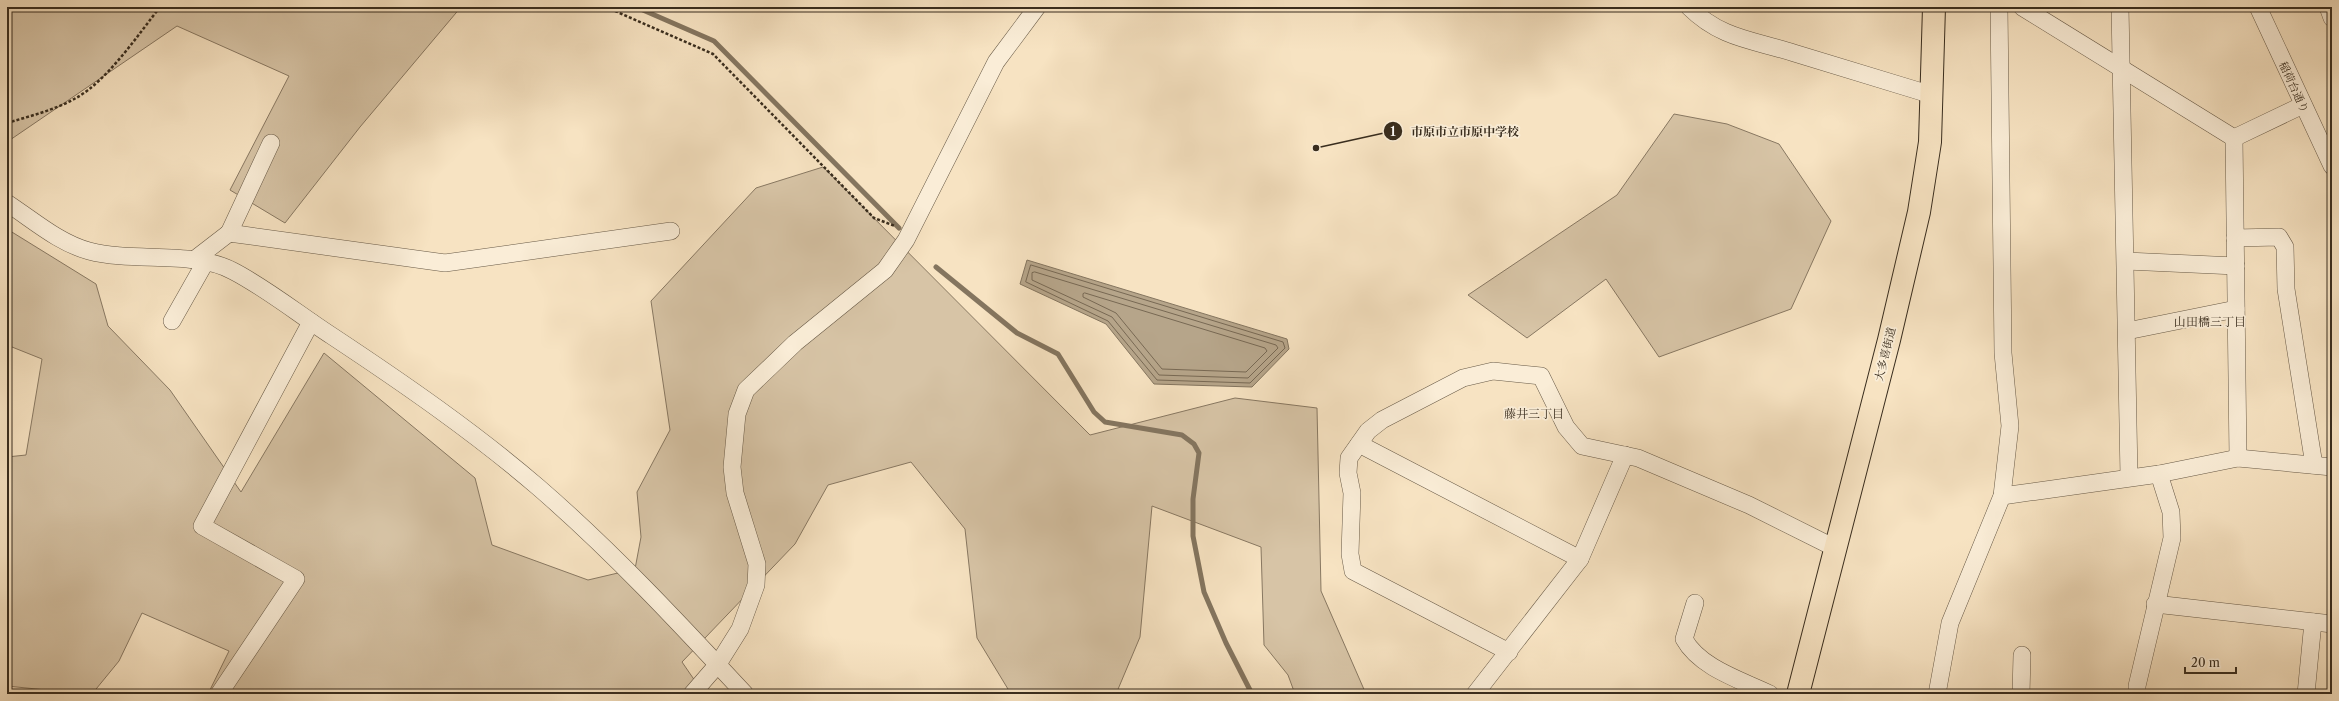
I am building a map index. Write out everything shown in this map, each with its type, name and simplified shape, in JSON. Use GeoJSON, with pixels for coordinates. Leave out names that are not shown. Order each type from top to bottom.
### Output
{"type":"FeatureCollection","features":[{"type":"Feature","properties":{"kind":"highway","name":"大多喜街道"},"geometry":{"type":"LineString","coordinates":[[1798,694],[1889,340],[1919,212],[1930,142],[1934,7]]}},
{"type":"Feature","properties":{"kind":"street"},"geometry":{"type":"LineString","coordinates":[[692,694],[718,664],[740,629],[756,585],[757,564],[735,493],[732,467],[737,414],[746,390],[795,343],[885,270],[910,232],[996,62],[1037,7]]}},
{"type":"Feature","properties":{"kind":"street"},"geometry":{"type":"LineString","coordinates":[[1689,7],[1698,16],[1722,32],[1743,40],[1784,49],[1932,94]]}},
{"type":"Feature","properties":{"kind":"street"},"geometry":{"type":"LineString","coordinates":[[1937,694],[1950,623],[2002,496],[2010,426],[2003,353],[1999,7]]}},
{"type":"Feature","properties":{"kind":"street"},"geometry":{"type":"LineString","coordinates":[[2022,7],[2234,138]]}},
{"type":"Feature","properties":{"kind":"street"},"geometry":{"type":"LineString","coordinates":[[2120,7],[2129,476]]}},
{"type":"Feature","properties":{"kind":"street","name":"稲荷台通り"},"geometry":{"type":"LineString","coordinates":[[2258,7],[2332,166]]}},
{"type":"Feature","properties":{"kind":"street"},"geometry":{"type":"LineString","coordinates":[[2328,7],[2332,18]]}},
{"type":"Feature","properties":{"kind":"street"},"geometry":{"type":"LineString","coordinates":[[2234,138],[2303,105]]}},
{"type":"Feature","properties":{"kind":"street"},"geometry":{"type":"LineString","coordinates":[[2234,138],[2238,458]]}},
{"type":"Feature","properties":{"kind":"street"},"geometry":{"type":"LineString","coordinates":[[172,321],[200,261],[229,233],[272,144]]}},
{"type":"Feature","properties":{"kind":"street"},"geometry":{"type":"LineString","coordinates":[[7,203],[67,243],[89,251],[119,256],[200,261],[232,270],[379,367],[450,419],[539,488],[673,616],[745,694]]}},
{"type":"Feature","properties":{"kind":"street"},"geometry":{"type":"LineString","coordinates":[[229,233],[445,263],[672,231]]}},
{"type":"Feature","properties":{"kind":"street"},"geometry":{"type":"LineString","coordinates":[[2236,238],[2279,237],[2283,240],[2285,247],[2286,289],[2314,465]]}},
{"type":"Feature","properties":{"kind":"street"},"geometry":{"type":"LineString","coordinates":[[2126,261],[2236,266]]}},
{"type":"Feature","properties":{"kind":"street"},"geometry":{"type":"LineString","coordinates":[[2127,331],[2236,309]]}},
{"type":"Feature","properties":{"kind":"street"},"geometry":{"type":"LineString","coordinates":[[218,694],[296,579],[202,526],[310,322]]}},
{"type":"Feature","properties":{"kind":"street"},"geometry":{"type":"LineString","coordinates":[[1509,652],[1353,571],[1350,554],[1352,493],[1348,473],[1349,458],[1368,431],[1382,420],[1463,378],[1493,371],[1541,376],[1566,427],[1582,446],[1638,458],[1749,505],[1835,548]]}},
{"type":"Feature","properties":{"kind":"street"},"geometry":{"type":"LineString","coordinates":[[1359,444],[1580,559]]}},
{"type":"Feature","properties":{"kind":"street"},"geometry":{"type":"LineString","coordinates":[[1475,694],[1580,559],[1625,455]]}},
{"type":"Feature","properties":{"kind":"street"},"geometry":{"type":"LineString","coordinates":[[2002,496],[2129,476],[2159,474],[2238,458],[2332,467]]}},
{"type":"Feature","properties":{"kind":"street"},"geometry":{"type":"LineString","coordinates":[[2137,694],[2137,686],[2155,604],[2172,538],[2171,512],[2159,474]]}},
{"type":"Feature","properties":{"kind":"street"},"geometry":{"type":"LineString","coordinates":[[1695,603],[1684,639],[1690,649],[1715,668],[1770,694]]}},
{"type":"Feature","properties":{"kind":"street"},"geometry":{"type":"LineString","coordinates":[[2155,604],[2332,624]]}},
{"type":"Feature","properties":{"kind":"street"},"geometry":{"type":"LineString","coordinates":[[2306,694],[2313,622]]}},
{"type":"Feature","properties":{"kind":"street"},"geometry":{"type":"LineString","coordinates":[[2021,694],[2022,655]]}},
{"type":"Feature","properties":{"kind":"path"},"geometry":{"type":"LineString","coordinates":[[7,123],[44,112],[77,98],[112,68],[160,7]]}},
{"type":"Feature","properties":{"kind":"path"},"geometry":{"type":"LineString","coordinates":[[606,7],[713,54],[874,218],[910,232]]}},
{"type":"Feature","properties":{"kind":"shaded area"},"geometry":{"type":"Polygon","coordinates":[[[7,7],[461,7],[360,127],[285,223],[230,190],[289,76],[177,26],[7,142],[7,7]]]}},
{"type":"Feature","properties":{"kind":"shaded area"},"geometry":{"type":"Polygon","coordinates":[[[1674,114],[1727,124],[1779,144],[1831,221],[1791,309],[1659,357],[1606,279],[1527,338],[1468,295],[1617,195],[1674,114]]]}},
{"type":"Feature","properties":{"kind":"shaded area"},"geometry":{"type":"Polygon","coordinates":[[[823,167],[1090,435],[1235,398],[1317,408],[1321,591],[1366,694],[1295,694],[1288,675],[1264,645],[1261,547],[1152,506],[1140,637],[1116,694],[1011,694],[977,638],[965,529],[911,462],[828,485],[795,544],[682,662],[704,694],[208,694],[229,651],[142,613],[119,661],[92,694],[55,694],[56,691],[7,686],[7,457],[26,455],[42,359],[7,345],[7,229],[96,284],[108,326],[170,390],[241,492],[324,353],[475,478],[492,545],[588,580],[635,569],[641,537],[637,492],[670,430],[651,301],[756,188],[823,167]]]}},
{"type":"Feature","properties":{"kind":"water"},"geometry":{"type":"Polygon","coordinates":[[[1027,260],[1287,339],[1289,349],[1252,387],[1154,384],[1106,324],[1020,284],[1027,260]]]}},
{"type":"Feature","properties":{"kind":"waterway"},"geometry":{"type":"LineString","coordinates":[[636,7],[714,41],[899,228]]}},
{"type":"Feature","properties":{"kind":"waterway"},"geometry":{"type":"LineString","coordinates":[[936,267],[1017,333],[1058,354],[1094,412],[1105,422],[1182,435],[1194,444],[1199,453],[1193,499],[1193,536],[1204,592],[1226,643],[1252,694]]}},
{"type":"Feature","properties":{"kind":"place","name":"市原市立市原中学校"},"geometry":{"type":"Point","coordinates":[1316,148]}},
{"type":"Feature","properties":{"kind":"district","name":"山田橋三丁目"},"geometry":{"type":"Point","coordinates":[2210,321]}},
{"type":"Feature","properties":{"kind":"district","name":"藤井三丁目"},"geometry":{"type":"Point","coordinates":[1534,413]}}]}
